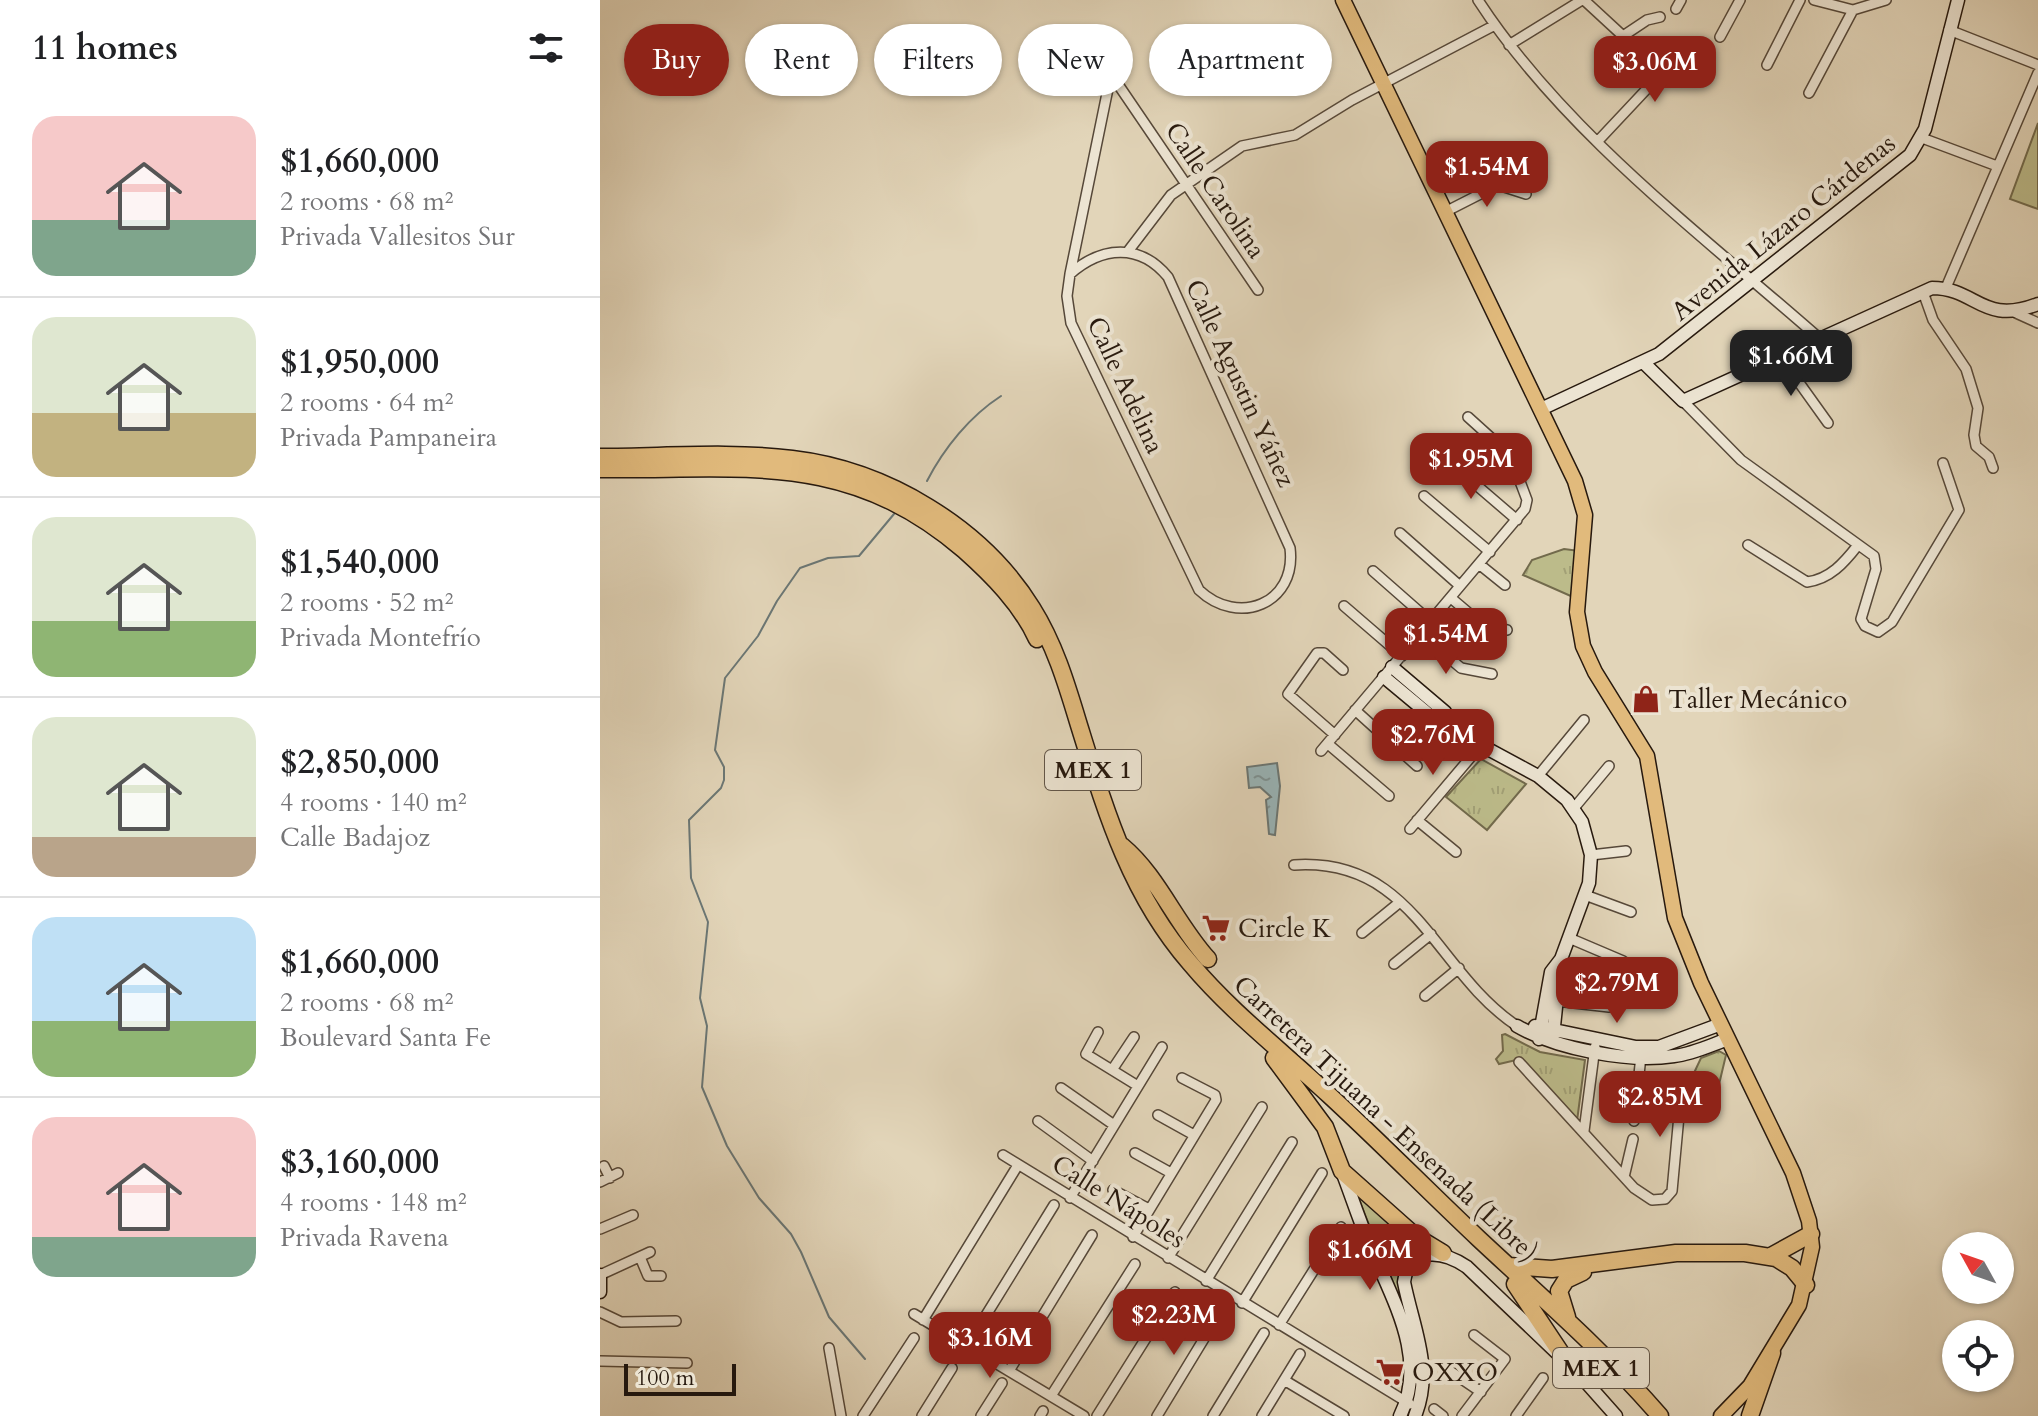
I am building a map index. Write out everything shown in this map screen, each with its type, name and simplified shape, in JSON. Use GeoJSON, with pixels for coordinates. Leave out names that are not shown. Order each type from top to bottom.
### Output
{"type":"FeatureCollection","features":[{"type":"Feature","properties":{"kind":"highway","name":"Carretera Tijuana - Ensenada (Libre)"},"geometry":{"type":"LineString","coordinates":[[600,457],[744,456],[805,461],[884,484],[948,521],[1006,573],[1043,627],[1064,675],[1116,841],[1158,923],[1199,974],[1509,1266],[1660,1416]]}},
{"type":"Feature","properties":{"kind":"highway","name":"Carretera Tijuana - Ensenada (Libre)"},"geometry":{"type":"LineString","coordinates":[[600,469],[780,469],[822,475],[858,486],[917,514],[978,563],[1014,602],[1037,640],[1050,669],[1111,853],[1138,909],[1187,975],[1515,1284],[1648,1416]]}},
{"type":"Feature","properties":{"kind":"highway"},"geometry":{"type":"LineString","coordinates":[[1116,841],[1137,860],[1184,931],[1208,959]]}},
{"type":"Feature","properties":{"kind":"highway"},"geometry":{"type":"LineString","coordinates":[[1274,1058],[1325,1127],[1342,1171],[1415,1236],[1443,1253]]}},
{"type":"Feature","properties":{"kind":"highway"},"geometry":{"type":"LineString","coordinates":[[1771,1256],[1811,1234]]}},
{"type":"Feature","properties":{"kind":"highway"},"geometry":{"type":"LineString","coordinates":[[1509,1266],[1552,1269],[1599,1266],[1676,1253],[1771,1256],[1792,1268],[1806,1285]]}},
{"type":"Feature","properties":{"kind":"highway"},"geometry":{"type":"LineString","coordinates":[[1572,1327],[1560,1304],[1559,1291],[1572,1275],[1599,1266]]}},
{"type":"Feature","properties":{"kind":"highway"},"geometry":{"type":"LineString","coordinates":[[1515,1284],[1567,1362]]}},
{"type":"Feature","properties":{"kind":"highway"},"geometry":{"type":"LineString","coordinates":[[1750,1416],[1772,1353]]}},
{"type":"Feature","properties":{"kind":"main road"},"geometry":{"type":"LineString","coordinates":[[1343,0],[1575,481],[1585,515],[1577,612],[1583,646],[1595,672],[1647,756],[1656,792],[1675,918],[1721,1024],[1793,1173],[1811,1234],[1806,1285],[1794,1316],[1743,1395],[1721,1416]]}},
{"type":"Feature","properties":{"kind":"street"},"geometry":{"type":"LineString","coordinates":[[1478,0],[1545,90],[1597,142],[1819,338]]}},
{"type":"Feature","properties":{"kind":"street"},"geometry":{"type":"LineString","coordinates":[[1509,45],[1583,0],[1623,36],[1647,20],[1660,17]]}},
{"type":"Feature","properties":{"kind":"street"},"geometry":{"type":"LineString","coordinates":[[1720,37],[1740,0]]}},
{"type":"Feature","properties":{"kind":"street"},"geometry":{"type":"LineString","coordinates":[[1767,65],[1800,0]]}},
{"type":"Feature","properties":{"kind":"street"},"geometry":{"type":"LineString","coordinates":[[1814,0],[1853,10],[1886,0]]}},
{"type":"Feature","properties":{"kind":"street","name":"Avenida Lázaro Cárdenas"},"geometry":{"type":"LineString","coordinates":[[1541,409],[1644,363],[1910,155],[1922,138],[1958,0]]}},
{"type":"Feature","properties":{"kind":"street"},"geometry":{"type":"LineString","coordinates":[[1809,93],[1853,10]]}},
{"type":"Feature","properties":{"kind":"street"},"geometry":{"type":"LineString","coordinates":[[1070,274],[1093,259],[1129,250],[1171,195],[1242,146],[1295,135],[1383,83],[1495,25]]}},
{"type":"Feature","properties":{"kind":"street"},"geometry":{"type":"LineString","coordinates":[[1949,30],[2038,65]]}},
{"type":"Feature","properties":{"kind":"street"},"geometry":{"type":"LineString","coordinates":[[1597,142],[1689,44]]}},
{"type":"Feature","properties":{"kind":"street"},"geometry":{"type":"LineString","coordinates":[[1945,290],[2038,73]]}},
{"type":"Feature","properties":{"kind":"street","name":"Calle Adelina"},"geometry":{"type":"LineString","coordinates":[[1106,96],[1070,274],[1067,296],[1071,323],[1193,581],[1208,599],[1220,606],[1244,610],[1260,605]]}},
{"type":"Feature","properties":{"kind":"street","name":"Calle Carolina"},"geometry":{"type":"LineString","coordinates":[[1126,96],[1258,290]]}},
{"type":"Feature","properties":{"kind":"street"},"geometry":{"type":"LineString","coordinates":[[1922,138],[1997,166]]}},
{"type":"Feature","properties":{"kind":"street"},"geometry":{"type":"LineString","coordinates":[[1445,212],[1498,185],[1526,194]]}},
{"type":"Feature","properties":{"kind":"street","name":"Calle Agustin Yáñez"},"geometry":{"type":"LineString","coordinates":[[1129,250],[1152,261],[1168,277],[1283,528],[1290,548],[1290,571],[1274,596],[1260,605]]}},
{"type":"Feature","properties":{"kind":"street"},"geometry":{"type":"LineString","coordinates":[[1683,401],[1923,292],[1945,290],[1993,311],[2016,313],[2038,323]]}},
{"type":"Feature","properties":{"kind":"street"},"geometry":{"type":"LineString","coordinates":[[1923,292],[1933,320],[1966,369],[1978,408],[1974,435],[1976,446],[1989,457],[1993,468]]}},
{"type":"Feature","properties":{"kind":"street"},"geometry":{"type":"LineString","coordinates":[[2016,313],[2038,304]]}},
{"type":"Feature","properties":{"kind":"street"},"geometry":{"type":"LineString","coordinates":[[1780,356],[1828,423]]}},
{"type":"Feature","properties":{"kind":"street"},"geometry":{"type":"LineString","coordinates":[[1644,363],[1741,460],[1877,562],[1861,619],[1868,628],[1882,631],[1892,622],[1959,510],[1943,463]]}},
{"type":"Feature","properties":{"kind":"street"},"geometry":{"type":"LineString","coordinates":[[1389,796],[1324,748],[1517,520],[1527,500],[1510,455],[1468,417]]}},
{"type":"Feature","properties":{"kind":"street"},"geometry":{"type":"LineString","coordinates":[[1446,459],[1517,520]]}},
{"type":"Feature","properties":{"kind":"street"},"geometry":{"type":"LineString","coordinates":[[1424,496],[1490,552]]}},
{"type":"Feature","properties":{"kind":"street"},"geometry":{"type":"LineString","coordinates":[[1400,533],[1460,586]]}},
{"type":"Feature","properties":{"kind":"street"},"geometry":{"type":"LineString","coordinates":[[1748,545],[1807,582],[1825,577],[1838,568],[1858,545]]}},
{"type":"Feature","properties":{"kind":"street"},"geometry":{"type":"LineString","coordinates":[[1479,564],[1505,585]]}},
{"type":"Feature","properties":{"kind":"street"},"geometry":{"type":"LineString","coordinates":[[1373,571],[1431,622]]}},
{"type":"Feature","properties":{"kind":"street"},"geometry":{"type":"LineString","coordinates":[[1451,598],[1484,626],[1507,630]]}},
{"type":"Feature","properties":{"kind":"street"},"geometry":{"type":"LineString","coordinates":[[1344,606],[1402,656]]}},
{"type":"Feature","properties":{"kind":"street"},"geometry":{"type":"LineString","coordinates":[[1421,634],[1461,668],[1492,674]]}},
{"type":"Feature","properties":{"kind":"street"},"geometry":{"type":"LineString","coordinates":[[1335,735],[1288,694],[1317,653],[1324,653],[1343,670]]}},
{"type":"Feature","properties":{"kind":"street"},"geometry":{"type":"LineString","coordinates":[[1388,672],[1445,712],[1453,727],[1538,776],[1574,808],[1591,855],[1585,895],[1561,959],[1556,1001],[1546,1035]]}},
{"type":"Feature","properties":{"kind":"street"},"geometry":{"type":"LineString","coordinates":[[1355,710],[1417,766]]}},
{"type":"Feature","properties":{"kind":"street"},"geometry":{"type":"LineString","coordinates":[[1538,776],[1584,720]]}},
{"type":"Feature","properties":{"kind":"street"},"geometry":{"type":"LineString","coordinates":[[1410,829],[1481,745]]}},
{"type":"Feature","properties":{"kind":"street"},"geometry":{"type":"LineString","coordinates":[[1574,808],[1609,766]]}},
{"type":"Feature","properties":{"kind":"street"},"geometry":{"type":"LineString","coordinates":[[1417,820],[1456,852]]}},
{"type":"Feature","properties":{"kind":"street"},"geometry":{"type":"LineString","coordinates":[[1591,855],[1626,851]]}},
{"type":"Feature","properties":{"kind":"street"},"geometry":{"type":"LineString","coordinates":[[1294,865],[1326,864],[1351,870],[1400,902],[1501,1015],[1517,1026],[1641,1056],[1728,1039]]}},
{"type":"Feature","properties":{"kind":"street"},"geometry":{"type":"LineString","coordinates":[[1585,895],[1631,912]]}},
{"type":"Feature","properties":{"kind":"street"},"geometry":{"type":"LineString","coordinates":[[1362,933],[1400,902]]}},
{"type":"Feature","properties":{"kind":"street"},"geometry":{"type":"LineString","coordinates":[[1394,964],[1431,934]]}},
{"type":"Feature","properties":{"kind":"street"},"geometry":{"type":"LineString","coordinates":[[1569,938],[1623,961]]}},
{"type":"Feature","properties":{"kind":"street"},"geometry":{"type":"LineString","coordinates":[[1546,1035],[1551,972],[1561,959]]}},
{"type":"Feature","properties":{"kind":"street"},"geometry":{"type":"LineString","coordinates":[[1425,996],[1459,968]]}},
{"type":"Feature","properties":{"kind":"street"},"geometry":{"type":"LineString","coordinates":[[1556,1001],[1609,1007]]}},
{"type":"Feature","properties":{"kind":"street"},"geometry":{"type":"LineString","coordinates":[[1595,1046],[1661,1052],[1721,1024]]}},
{"type":"Feature","properties":{"kind":"street"},"geometry":{"type":"LineString","coordinates":[[1098,1032],[1085,1053],[1138,1086]]}},
{"type":"Feature","properties":{"kind":"street"},"geometry":{"type":"LineString","coordinates":[[1112,1070],[1134,1037]]}},
{"type":"Feature","properties":{"kind":"street"},"geometry":{"type":"LineString","coordinates":[[1584,1131],[1595,1046]]}},
{"type":"Feature","properties":{"kind":"street"},"geometry":{"type":"LineString","coordinates":[[1070,1198],[1162,1047]]}},
{"type":"Feature","properties":{"kind":"street"},"geometry":{"type":"LineString","coordinates":[[1634,1121],[1641,1056]]}},
{"type":"Feature","properties":{"kind":"street"},"geometry":{"type":"LineString","coordinates":[[1519,1062],[1644,1198],[1652,1200],[1665,1199],[1672,1191],[1681,1094]]}},
{"type":"Feature","properties":{"kind":"street"},"geometry":{"type":"LineString","coordinates":[[1133,1237],[1216,1097],[1182,1078]]}},
{"type":"Feature","properties":{"kind":"street"},"geometry":{"type":"LineString","coordinates":[[1061,1088],[1114,1125]]}},
{"type":"Feature","properties":{"kind":"street"},"geometry":{"type":"LineString","coordinates":[[1168,1258],[1262,1107]]}},
{"type":"Feature","properties":{"kind":"street"},"geometry":{"type":"LineString","coordinates":[[1158,1115],[1194,1135]]}},
{"type":"Feature","properties":{"kind":"street"},"geometry":{"type":"LineString","coordinates":[[1038,1121],[1093,1161]]}},
{"type":"Feature","properties":{"kind":"street"},"geometry":{"type":"LineString","coordinates":[[1624,1177],[1633,1139]]}},
{"type":"Feature","properties":{"kind":"street"},"geometry":{"type":"LineString","coordinates":[[1206,1281],[1292,1142]]}},
{"type":"Feature","properties":{"kind":"street"},"geometry":{"type":"LineString","coordinates":[[1135,1153],[1171,1173]]}},
{"type":"Feature","properties":{"kind":"street","name":"Calle Nápoles"},"geometry":{"type":"LineString","coordinates":[[1003,1155],[1413,1409]]}},
{"type":"Feature","properties":{"kind":"street"},"geometry":{"type":"LineString","coordinates":[[1018,1165],[918,1317],[1084,1416]]}},
{"type":"Feature","properties":{"kind":"street"},"geometry":{"type":"LineString","coordinates":[[604,1166],[609,1178]]}},
{"type":"Feature","properties":{"kind":"street"},"geometry":{"type":"LineString","coordinates":[[1342,1171],[1410,1326]]}},
{"type":"Feature","properties":{"kind":"street"},"geometry":{"type":"LineString","coordinates":[[1242,1303],[1322,1173]]}},
{"type":"Feature","properties":{"kind":"street"},"geometry":{"type":"LineString","coordinates":[[1113,1190],[1149,1209]]}},
{"type":"Feature","properties":{"kind":"street"},"geometry":{"type":"LineString","coordinates":[[967,1346],[1054,1205]]}},
{"type":"Feature","properties":{"kind":"street"},"geometry":{"type":"LineString","coordinates":[[600,1229],[633,1215]]}},
{"type":"Feature","properties":{"kind":"street"},"geometry":{"type":"LineString","coordinates":[[1279,1325],[1341,1227]]}},
{"type":"Feature","properties":{"kind":"street"},"geometry":{"type":"LineString","coordinates":[[1009,1371],[1092,1235]]}},
{"type":"Feature","properties":{"kind":"street"},"geometry":{"type":"LineString","coordinates":[[600,1292],[603,1285],[600,1275],[650,1252]]}},
{"type":"Feature","properties":{"kind":"street"},"geometry":{"type":"LineString","coordinates":[[1400,1416],[1413,1409],[1410,1326],[1404,1282],[1406,1270],[1422,1256],[1443,1253],[1467,1267],[1567,1362],[1616,1416]]}},
{"type":"Feature","properties":{"kind":"street"},"geometry":{"type":"LineString","coordinates":[[640,1257],[648,1276],[661,1276]]}},
{"type":"Feature","properties":{"kind":"street"},"geometry":{"type":"LineString","coordinates":[[1051,1396],[1135,1264]]}},
{"type":"Feature","properties":{"kind":"street"},"geometry":{"type":"LineString","coordinates":[[1097,1416],[1175,1292]]}},
{"type":"Feature","properties":{"kind":"street"},"geometry":{"type":"LineString","coordinates":[[600,1312],[615,1321],[676,1321]]}},
{"type":"Feature","properties":{"kind":"street"},"geometry":{"type":"LineString","coordinates":[[1157,1416],[1219,1314]]}},
{"type":"Feature","properties":{"kind":"street"},"geometry":{"type":"LineString","coordinates":[[1213,1416],[1264,1333]]}},
{"type":"Feature","properties":{"kind":"street"},"geometry":{"type":"LineString","coordinates":[[1462,1416],[1505,1359],[1474,1335]]}},
{"type":"Feature","properties":{"kind":"street"},"geometry":{"type":"LineString","coordinates":[[863,1416],[914,1338]]}},
{"type":"Feature","properties":{"kind":"street"},"geometry":{"type":"LineString","coordinates":[[829,1348],[841,1416]]}},
{"type":"Feature","properties":{"kind":"street"},"geometry":{"type":"LineString","coordinates":[[1262,1416],[1300,1354]]}},
{"type":"Feature","properties":{"kind":"street"},"geometry":{"type":"LineString","coordinates":[[600,1361],[687,1363]]}},
{"type":"Feature","properties":{"kind":"street"},"geometry":{"type":"LineString","coordinates":[[922,1416],[952,1368]]}},
{"type":"Feature","properties":{"kind":"street"},"geometry":{"type":"LineString","coordinates":[[1447,1369],[1481,1392]]}},
{"type":"Feature","properties":{"kind":"street"},"geometry":{"type":"LineString","coordinates":[[1516,1416],[1543,1378]]}},
{"type":"Feature","properties":{"kind":"street"},"geometry":{"type":"LineString","coordinates":[[1284,1380],[1344,1416]]}},
{"type":"Feature","properties":{"kind":"street"},"geometry":{"type":"LineString","coordinates":[[981,1416],[1002,1383]]}},
{"type":"Feature","properties":{"kind":"green space"},"geometry":{"type":"Polygon","coordinates":[[[2038,123],[2038,209],[2010,199],[2038,123]]]}},
{"type":"Feature","properties":{"kind":"green space"},"geometry":{"type":"Polygon","coordinates":[[[1564,549],[1580,551],[1573,597],[1523,575],[1532,560],[1564,549]]]}},
{"type":"Feature","properties":{"kind":"green space"},"geometry":{"type":"Polygon","coordinates":[[[1481,759],[1526,784],[1487,830],[1446,797],[1481,759]]]}},
{"type":"Feature","properties":{"kind":"green space"},"geometry":{"type":"Polygon","coordinates":[[[1502,1035],[1540,1052],[1585,1060],[1577,1121],[1516,1060],[1499,1064],[1496,1059],[1503,1051],[1502,1035]]]}},
{"type":"Feature","properties":{"kind":"green space"},"geometry":{"type":"Polygon","coordinates":[[[1719,1051],[1726,1055],[1716,1097],[1693,1075],[1701,1058],[1719,1051]]]}},
{"type":"Feature","properties":{"kind":"green space"},"geometry":{"type":"Polygon","coordinates":[[[1357,1194],[1423,1246],[1413,1250],[1399,1270],[1405,1317],[1357,1194]]]}},
{"type":"Feature","properties":{"kind":"water"},"geometry":{"type":"Polygon","coordinates":[[[1277,763],[1280,786],[1275,835],[1269,834],[1266,800],[1271,797],[1260,787],[1249,788],[1247,767],[1277,763]]]}},
{"type":"Feature","properties":{"kind":"waterway"},"geometry":{"type":"LineString","coordinates":[[927,481],[959,434],[1001,396]]}},
{"type":"Feature","properties":{"kind":"waterway"},"geometry":{"type":"LineString","coordinates":[[865,1359],[829,1317],[801,1252],[791,1234],[759,1198],[727,1146],[702,1087],[707,1026],[700,998],[708,922],[691,878],[689,820],[721,788],[724,780],[724,767],[715,750],[725,678],[758,636],[800,568],[828,558],[859,556],[894,514]]}},
{"type":"Feature","properties":{"kind":"place","name":"Taller Mecánico"},"geometry":{"type":"Point","coordinates":[1646,699]}},
{"type":"Feature","properties":{"kind":"place","name":"Circle K"},"geometry":{"type":"Point","coordinates":[1216,928]}},
{"type":"Feature","properties":{"kind":"place","name":"OXXO"},"geometry":{"type":"Point","coordinates":[1390,1372]}}]}
